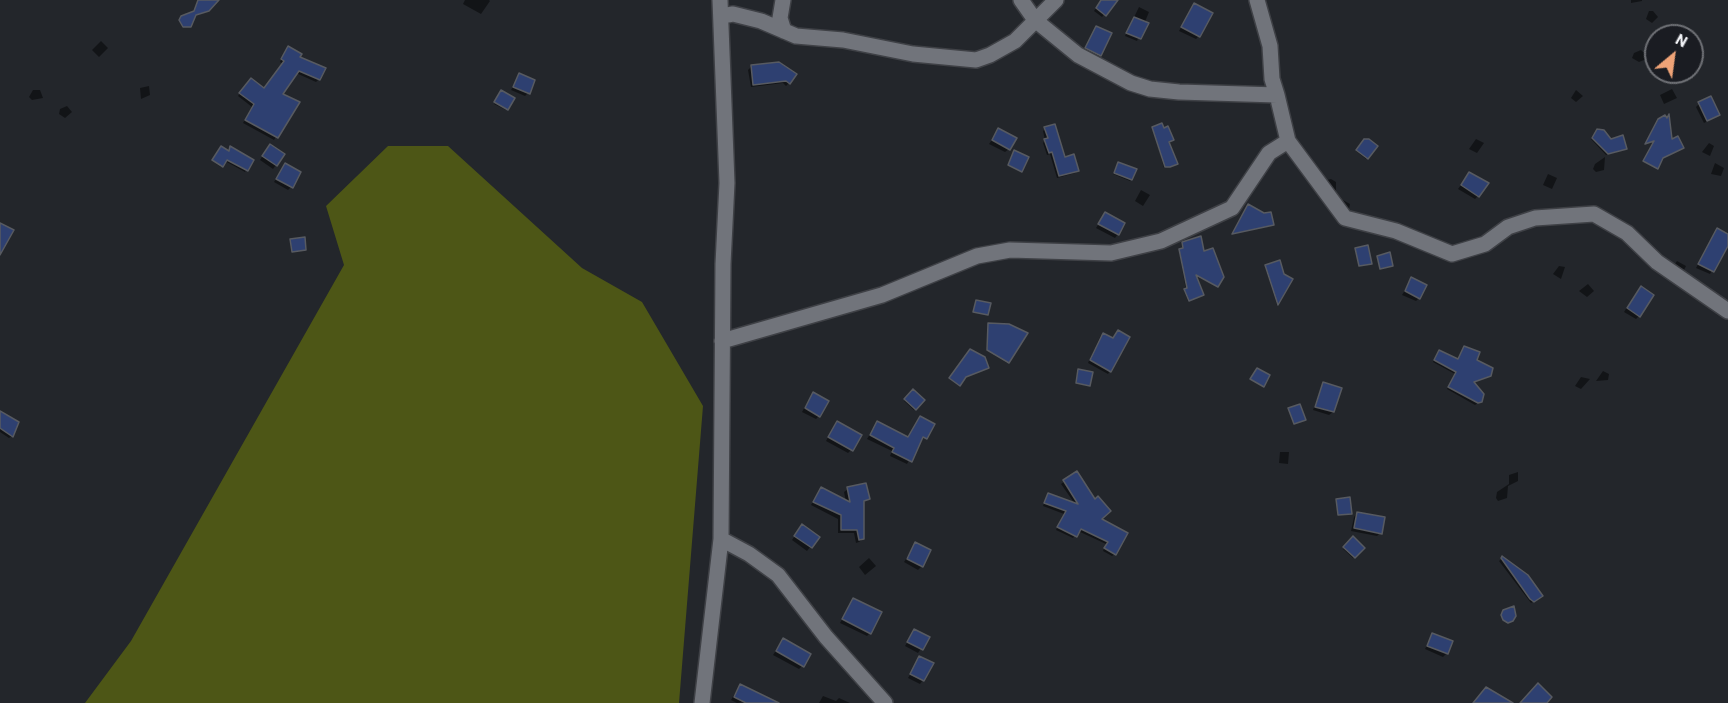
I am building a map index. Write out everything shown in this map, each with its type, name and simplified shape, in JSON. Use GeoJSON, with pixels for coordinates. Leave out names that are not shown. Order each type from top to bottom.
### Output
{"type":"FeatureCollection","features":[{"type":"Feature","properties":{"kind":"street"},"geometry":{"type":"LineString","coordinates":[[702,703],[721,539],[722,341],[727,183],[720,0]]}},
{"type":"Feature","properties":{"kind":"street"},"geometry":{"type":"LineString","coordinates":[[783,0],[780,18],[784,31]]}},
{"type":"Feature","properties":{"kind":"street"},"geometry":{"type":"LineString","coordinates":[[1021,0],[1035,20],[1089,62],[1115,76],[1150,89],[1277,95]]}},
{"type":"Feature","properties":{"kind":"street"},"geometry":{"type":"LineString","coordinates":[[722,16],[733,14],[761,21],[796,36],[843,40],[913,54],[976,60],[1004,48],[1056,0]]}},
{"type":"Feature","properties":{"kind":"street"},"geometry":{"type":"LineString","coordinates":[[1257,0],[1270,46],[1272,79],[1288,141],[1345,218],[1396,231],[1452,254],[1485,244],[1508,227],[1535,218],[1594,214],[1627,233],[1657,262],[1728,311]]}},
{"type":"Feature","properties":{"kind":"street"},"geometry":{"type":"LineString","coordinates":[[722,341],[882,295],[977,256],[1010,250],[1111,253],[1161,241],[1232,208],[1269,153],[1288,141]]}},
{"type":"Feature","properties":{"kind":"street"},"geometry":{"type":"LineString","coordinates":[[721,539],[749,554],[778,575],[826,638],[885,703]]}},
{"type":"Feature","properties":{"kind":"green space"},"geometry":{"type":"Polygon","coordinates":[[[388,146],[448,146],[582,268],[642,302],[703,406],[679,703],[85,703],[131,641],[344,265],[326,206],[388,146]]]}},
{"type":"Feature","properties":{"kind":"building"},"geometry":{"type":"Polygon","coordinates":[[[198,0],[219,0],[209,11],[196,15],[191,27],[183,27],[179,20],[181,16],[194,11],[198,0]]]}},
{"type":"Feature","properties":{"kind":"building"},"geometry":{"type":"Polygon","coordinates":[[[1101,0],[1118,0],[1106,16],[1096,8],[1101,0]]]}},
{"type":"Feature","properties":{"kind":"building"},"geometry":{"type":"Polygon","coordinates":[[[1194,3],[1213,13],[1200,37],[1181,27],[1194,3]]]}},
{"type":"Feature","properties":{"kind":"building"},"geometry":{"type":"Polygon","coordinates":[[[1134,17],[1149,23],[1141,39],[1126,33],[1134,17]]]}},
{"type":"Feature","properties":{"kind":"building"},"geometry":{"type":"Polygon","coordinates":[[[1096,26],[1112,33],[1101,56],[1085,48],[1096,26]]]}},
{"type":"Feature","properties":{"kind":"building"},"geometry":{"type":"Polygon","coordinates":[[[288,46],[302,54],[300,57],[326,68],[320,80],[299,71],[283,94],[300,102],[278,138],[245,120],[254,104],[239,93],[251,78],[264,88],[284,61],[281,59],[288,46]]]}},
{"type":"Feature","properties":{"kind":"building"},"geometry":{"type":"Polygon","coordinates":[[[779,62],[797,74],[790,84],[786,81],[753,85],[751,65],[779,62]]]}},
{"type":"Feature","properties":{"kind":"building"},"geometry":{"type":"Polygon","coordinates":[[[519,73],[535,80],[530,94],[513,87],[519,73]]]}},
{"type":"Feature","properties":{"kind":"building"},"geometry":{"type":"Polygon","coordinates":[[[501,90],[515,98],[508,110],[494,102],[501,90]]]}},
{"type":"Feature","properties":{"kind":"building"},"geometry":{"type":"Polygon","coordinates":[[[1711,96],[1720,115],[1707,121],[1698,102],[1711,96]]]}},
{"type":"Feature","properties":{"kind":"building"},"geometry":{"type":"Polygon","coordinates":[[[1669,114],[1672,139],[1678,136],[1684,148],[1663,158],[1658,169],[1643,161],[1654,141],[1645,144],[1658,119],[1665,115],[1667,118],[1669,114]]]}},
{"type":"Feature","properties":{"kind":"building"},"geometry":{"type":"Polygon","coordinates":[[[1162,123],[1164,128],[1168,126],[1174,140],[1169,142],[1178,164],[1170,167],[1165,167],[1152,127],[1162,123]]]}},
{"type":"Feature","properties":{"kind":"building"},"geometry":{"type":"Polygon","coordinates":[[[1055,124],[1065,157],[1074,154],[1079,171],[1059,176],[1052,152],[1049,153],[1044,139],[1048,138],[1044,127],[1055,124]]]}},
{"type":"Feature","properties":{"kind":"building"},"geometry":{"type":"Polygon","coordinates":[[[998,128],[1017,138],[1010,150],[992,140],[998,128]]]}},
{"type":"Feature","properties":{"kind":"building"},"geometry":{"type":"Polygon","coordinates":[[[1597,129],[1604,130],[1611,139],[1623,135],[1627,149],[1608,154],[1592,138],[1597,129]]]}},
{"type":"Feature","properties":{"kind":"building"},"geometry":{"type":"Polygon","coordinates":[[[1364,139],[1369,139],[1378,146],[1368,159],[1356,150],[1364,139]]]}},
{"type":"Feature","properties":{"kind":"building"},"geometry":{"type":"Polygon","coordinates":[[[270,144],[285,154],[277,166],[262,156],[270,144]]]}},
{"type":"Feature","properties":{"kind":"building"},"geometry":{"type":"Polygon","coordinates":[[[221,146],[229,151],[230,146],[254,160],[248,171],[227,160],[223,167],[212,160],[221,146]]]}},
{"type":"Feature","properties":{"kind":"building"},"geometry":{"type":"Polygon","coordinates":[[[1014,150],[1029,157],[1022,172],[1008,165],[1014,150]]]}},
{"type":"Feature","properties":{"kind":"building"},"geometry":{"type":"Polygon","coordinates":[[[1118,162],[1137,169],[1132,180],[1114,173],[1118,162]]]}},
{"type":"Feature","properties":{"kind":"building"},"geometry":{"type":"Polygon","coordinates":[[[285,163],[301,172],[293,188],[276,179],[285,163]]]}},
{"type":"Feature","properties":{"kind":"building"},"geometry":{"type":"Polygon","coordinates":[[[1469,172],[1489,183],[1479,197],[1461,185],[1469,172]]]}},
{"type":"Feature","properties":{"kind":"building"},"geometry":{"type":"Polygon","coordinates":[[[1248,204],[1264,213],[1271,212],[1274,225],[1232,234],[1248,204]]]}},
{"type":"Feature","properties":{"kind":"building"},"geometry":{"type":"Polygon","coordinates":[[[1105,212],[1125,223],[1119,235],[1098,224],[1105,212]]]}},
{"type":"Feature","properties":{"kind":"building"},"geometry":{"type":"Polygon","coordinates":[[[0,223],[14,230],[0,255],[0,223]]]}},
{"type":"Feature","properties":{"kind":"building"},"geometry":{"type":"Polygon","coordinates":[[[1717,228],[1728,234],[1728,246],[1714,272],[1698,264],[1717,228]]]}},
{"type":"Feature","properties":{"kind":"building"},"geometry":{"type":"Polygon","coordinates":[[[1201,236],[1204,251],[1213,248],[1224,277],[1218,287],[1196,275],[1204,295],[1189,301],[1184,289],[1187,288],[1179,249],[1183,248],[1182,242],[1201,236]]]}},
{"type":"Feature","properties":{"kind":"building"},"geometry":{"type":"Polygon","coordinates":[[[305,237],[306,250],[292,252],[290,239],[305,237]]]}},
{"type":"Feature","properties":{"kind":"building"},"geometry":{"type":"Polygon","coordinates":[[[1368,245],[1372,264],[1359,266],[1355,248],[1368,245]]]}},
{"type":"Feature","properties":{"kind":"building"},"geometry":{"type":"Polygon","coordinates":[[[1390,252],[1393,266],[1380,269],[1377,256],[1390,252]]]}},
{"type":"Feature","properties":{"kind":"building"},"geometry":{"type":"Polygon","coordinates":[[[1280,260],[1284,274],[1293,279],[1278,305],[1265,265],[1280,260]]]}},
{"type":"Feature","properties":{"kind":"building"},"geometry":{"type":"Polygon","coordinates":[[[1411,277],[1427,285],[1420,299],[1405,291],[1411,277]]]}},
{"type":"Feature","properties":{"kind":"building"},"geometry":{"type":"Polygon","coordinates":[[[1641,286],[1654,295],[1640,317],[1627,308],[1641,286]]]}},
{"type":"Feature","properties":{"kind":"building"},"geometry":{"type":"Polygon","coordinates":[[[976,300],[991,303],[988,315],[973,312],[976,300]]]}},
{"type":"Feature","properties":{"kind":"building"},"geometry":{"type":"Polygon","coordinates":[[[988,323],[1009,324],[1028,333],[1009,363],[987,350],[988,323]]]}},
{"type":"Feature","properties":{"kind":"building"},"geometry":{"type":"Polygon","coordinates":[[[1118,330],[1130,337],[1111,372],[1090,360],[1103,333],[1113,338],[1118,330]]]}},
{"type":"Feature","properties":{"kind":"building"},"geometry":{"type":"Polygon","coordinates":[[[1464,346],[1480,352],[1477,360],[1493,368],[1491,376],[1474,382],[1484,394],[1482,402],[1478,403],[1448,387],[1456,372],[1434,360],[1439,350],[1458,359],[1464,346]]]}},
{"type":"Feature","properties":{"kind":"building"},"geometry":{"type":"Polygon","coordinates":[[[970,349],[985,357],[989,368],[966,377],[960,386],[949,378],[970,349]]]}},
{"type":"Feature","properties":{"kind":"building"},"geometry":{"type":"Polygon","coordinates":[[[1257,368],[1270,375],[1264,387],[1250,379],[1257,368]]]}},
{"type":"Feature","properties":{"kind":"building"},"geometry":{"type":"Polygon","coordinates":[[[1078,369],[1093,372],[1090,386],[1076,383],[1078,369]]]}},
{"type":"Feature","properties":{"kind":"building"},"geometry":{"type":"Polygon","coordinates":[[[1323,382],[1342,388],[1334,412],[1315,407],[1323,382]]]}},
{"type":"Feature","properties":{"kind":"building"},"geometry":{"type":"Polygon","coordinates":[[[913,389],[925,400],[916,410],[904,399],[913,389]]]}},
{"type":"Feature","properties":{"kind":"building"},"geometry":{"type":"Polygon","coordinates":[[[813,392],[829,401],[820,417],[805,408],[813,392]]]}},
{"type":"Feature","properties":{"kind":"building"},"geometry":{"type":"Polygon","coordinates":[[[1300,404],[1306,420],[1294,424],[1288,408],[1300,404]]]}},
{"type":"Feature","properties":{"kind":"building"},"geometry":{"type":"Polygon","coordinates":[[[0,411],[19,422],[13,437],[0,428],[0,411]]]}},
{"type":"Feature","properties":{"kind":"building"},"geometry":{"type":"Polygon","coordinates":[[[920,416],[935,424],[927,439],[923,437],[912,462],[892,452],[894,448],[870,435],[877,421],[908,437],[920,416]]]}},
{"type":"Feature","properties":{"kind":"building"},"geometry":{"type":"Polygon","coordinates":[[[837,421],[862,435],[853,451],[828,437],[837,421]]]}},
{"type":"Feature","properties":{"kind":"building"},"geometry":{"type":"Polygon","coordinates":[[[1077,471],[1095,499],[1098,496],[1111,511],[1102,519],[1128,533],[1116,555],[1104,548],[1108,542],[1081,529],[1077,537],[1057,527],[1066,511],[1044,503],[1048,493],[1078,504],[1063,480],[1077,471]]]}},
{"type":"Feature","properties":{"kind":"building"},"geometry":{"type":"Polygon","coordinates":[[[866,483],[870,499],[864,501],[864,539],[859,540],[857,530],[841,530],[841,515],[813,502],[821,487],[850,502],[847,487],[866,483]]]}},
{"type":"Feature","properties":{"kind":"building"},"geometry":{"type":"Polygon","coordinates":[[[1350,497],[1352,514],[1338,515],[1336,499],[1350,497]]]}},
{"type":"Feature","properties":{"kind":"building"},"geometry":{"type":"Polygon","coordinates":[[[1357,512],[1385,517],[1382,534],[1354,528],[1357,512]]]}},
{"type":"Feature","properties":{"kind":"building"},"geometry":{"type":"Polygon","coordinates":[[[802,524],[820,537],[812,548],[794,536],[802,524]]]}},
{"type":"Feature","properties":{"kind":"building"},"geometry":{"type":"Polygon","coordinates":[[[1353,536],[1365,548],[1355,558],[1343,547],[1353,536]]]}},
{"type":"Feature","properties":{"kind":"building"},"geometry":{"type":"Polygon","coordinates":[[[915,542],[931,550],[923,567],[907,559],[915,542]]]}},
{"type":"Feature","properties":{"kind":"building"},"geometry":{"type":"Polygon","coordinates":[[[1502,556],[1528,575],[1543,596],[1534,602],[1530,599],[1501,558],[1502,556]]]}},
{"type":"Feature","properties":{"kind":"building"},"geometry":{"type":"Polygon","coordinates":[[[853,598],[882,612],[871,634],[842,619],[853,598]]]}},
{"type":"Feature","properties":{"kind":"building"},"geometry":{"type":"Polygon","coordinates":[[[1514,606],[1516,616],[1508,623],[1501,615],[1503,610],[1514,606]]]}},
{"type":"Feature","properties":{"kind":"building"},"geometry":{"type":"Polygon","coordinates":[[[914,629],[930,637],[923,650],[907,642],[914,629]]]}},
{"type":"Feature","properties":{"kind":"building"},"geometry":{"type":"Polygon","coordinates":[[[1432,633],[1453,641],[1448,654],[1427,646],[1432,633]]]}},
{"type":"Feature","properties":{"kind":"building"},"geometry":{"type":"Polygon","coordinates":[[[783,638],[811,654],[804,667],[776,651],[783,638]]]}},
{"type":"Feature","properties":{"kind":"building"},"geometry":{"type":"Polygon","coordinates":[[[919,656],[934,663],[924,681],[910,674],[919,656]]]}},
{"type":"Feature","properties":{"kind":"building"},"geometry":{"type":"Polygon","coordinates":[[[1538,683],[1552,697],[1547,703],[1520,703],[1538,683]]]}},
{"type":"Feature","properties":{"kind":"building"},"geometry":{"type":"Polygon","coordinates":[[[740,684],[779,703],[746,703],[734,697],[740,684]]]}},
{"type":"Feature","properties":{"kind":"building"},"geometry":{"type":"Polygon","coordinates":[[[1486,687],[1513,703],[1473,703],[1486,687]]]}}]}
